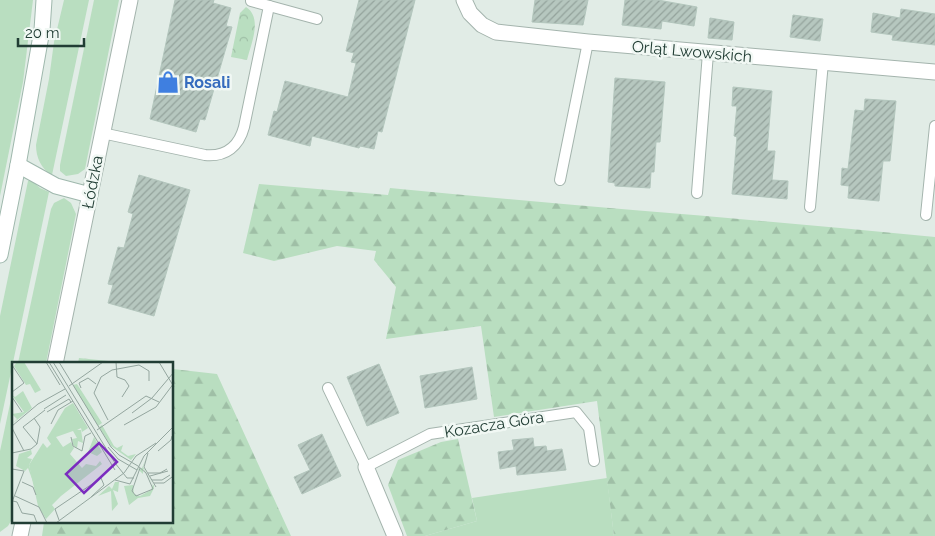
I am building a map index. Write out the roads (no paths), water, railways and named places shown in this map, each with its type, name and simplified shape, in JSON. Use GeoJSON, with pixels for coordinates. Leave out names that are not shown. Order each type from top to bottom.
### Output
{"type":"FeatureCollection","features":[{"type":"Feature","properties":{"kind":"street"},"geometry":{"type":"LineString","coordinates":[[0,255],[42,30],[44,0]]}},
{"type":"Feature","properties":{"kind":"street","name":"Łódzka"},"geometry":{"type":"LineString","coordinates":[[56,362],[130,0]]}},
{"type":"Feature","properties":{"kind":"street","name":"Orląt Lwowskich"},"geometry":{"type":"LineString","coordinates":[[464,0],[470,13],[482,25],[496,32],[588,42],[935,72]]}},
{"type":"Feature","properties":{"kind":"street"},"geometry":{"type":"LineString","coordinates":[[18,165],[56,186],[90,195]]}},
{"type":"Feature","properties":{"kind":"street"},"geometry":{"type":"LineString","coordinates":[[366,467],[396,536]]}},
{"type":"Feature","properties":{"kind":"lane"},"geometry":{"type":"LineString","coordinates":[[251,1],[317,19]]}},
{"type":"Feature","properties":{"kind":"lane"},"geometry":{"type":"LineString","coordinates":[[102,133],[205,155],[216,156],[231,149],[241,137],[244,127],[269,6]]}},
{"type":"Feature","properties":{"kind":"lane"},"geometry":{"type":"LineString","coordinates":[[560,180],[588,42]]}},
{"type":"Feature","properties":{"kind":"lane"},"geometry":{"type":"LineString","coordinates":[[697,193],[708,52]]}},
{"type":"Feature","properties":{"kind":"lane"},"geometry":{"type":"LineString","coordinates":[[810,207],[823,62]]}},
{"type":"Feature","properties":{"kind":"lane"},"geometry":{"type":"LineString","coordinates":[[926,215],[935,126]]}},
{"type":"Feature","properties":{"kind":"lane"},"geometry":{"type":"LineString","coordinates":[[328,388],[366,467]]}},
{"type":"Feature","properties":{"kind":"lane","name":"Kozacza Góra"},"geometry":{"type":"LineString","coordinates":[[366,467],[430,434],[576,412],[589,428],[594,461]]}},
{"type":"Feature","properties":{"kind":"place","name":"Rosali"},"geometry":{"type":"Point","coordinates":[168,82]}}]}
